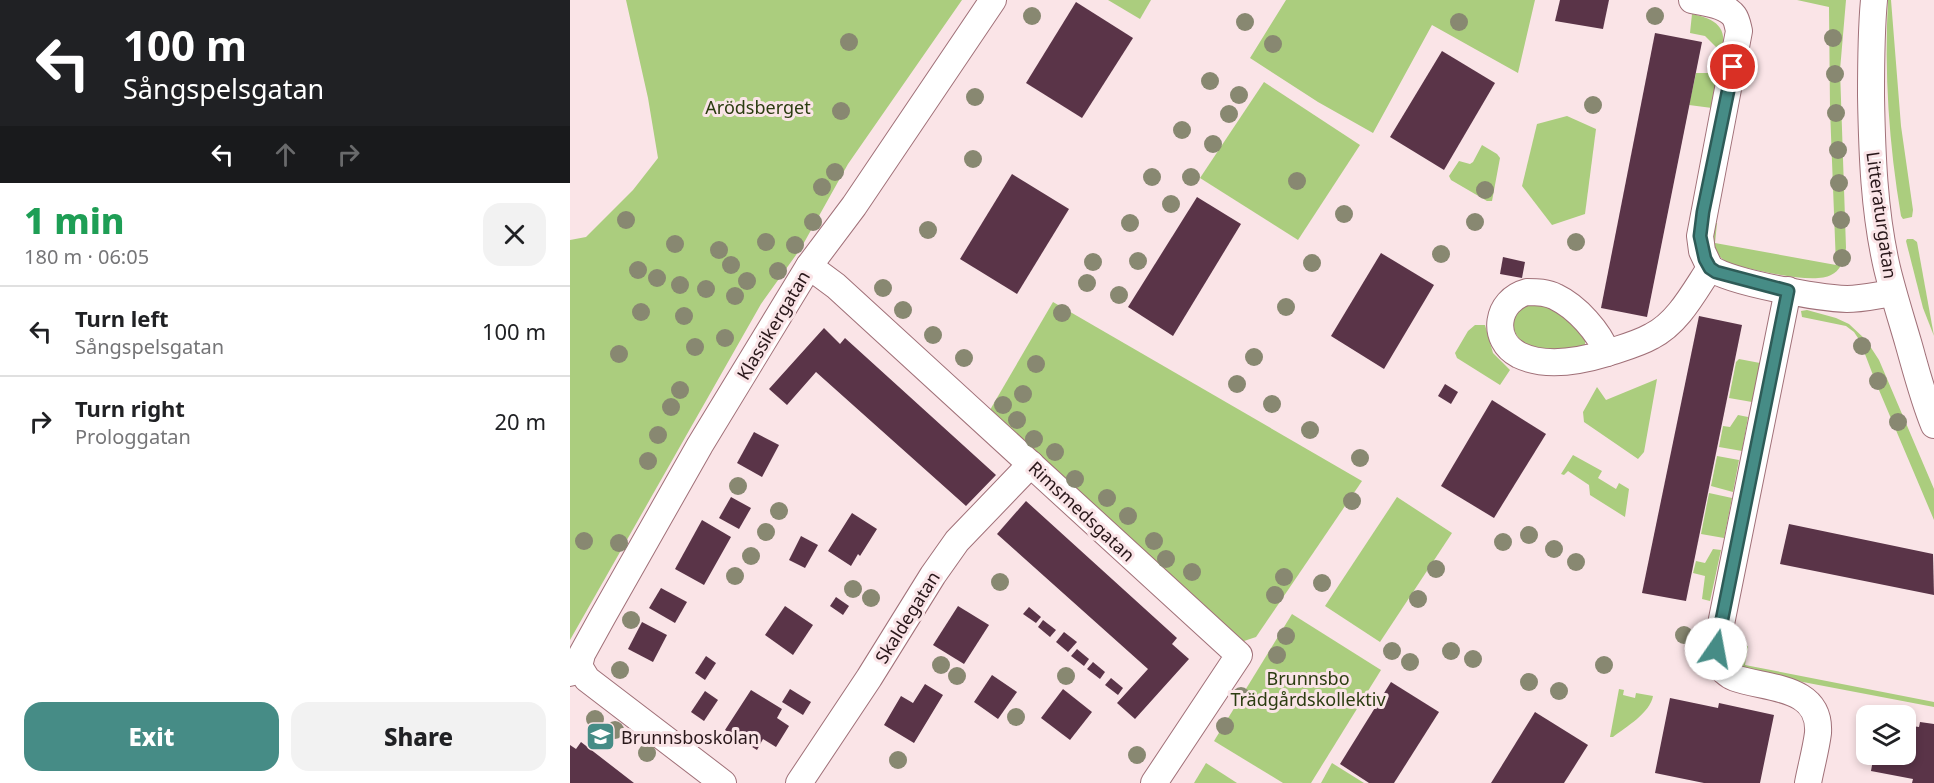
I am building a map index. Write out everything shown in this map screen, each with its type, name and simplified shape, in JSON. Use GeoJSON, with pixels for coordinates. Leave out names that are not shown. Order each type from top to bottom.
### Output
{"type":"FeatureCollection","features":[{"type":"Feature","properties":{"kind":"street","name":"Klassikergatan"},"geometry":{"type":"LineString","coordinates":[[723,783],[575,670],[603,616],[678,485],[809,266],[854,206],[993,0]]}},
{"type":"Feature","properties":{"kind":"street"},"geometry":{"type":"LineString","coordinates":[[1692,0],[1718,6],[1728,11],[1735,17],[1739,31],[1700,236],[1702,251],[1710,268],[1729,277],[1824,297],[1850,299],[1893,293]]}},
{"type":"Feature","properties":{"kind":"street","name":"Litteraturgatan"},"geometry":{"type":"LineString","coordinates":[[1874,0],[1871,31],[1874,178],[1886,266],[1925,404],[1934,425]]}},
{"type":"Feature","properties":{"kind":"street","name":"Rimsmedsgatan"},"geometry":{"type":"LineString","coordinates":[[809,266],[836,286],[1239,655],[1154,783]]}},
{"type":"Feature","properties":{"kind":"street"},"geometry":{"type":"LineString","coordinates":[[1607,353],[1652,336],[1665,327],[1686,303],[1710,268]]}},
{"type":"Feature","properties":{"kind":"street"},"geometry":{"type":"LineString","coordinates":[[1788,291],[1716,649],[1717,663],[1734,677],[1791,692],[1803,698],[1810,706],[1816,718],[1818,733],[1808,783]]}},
{"type":"Feature","properties":{"kind":"street","name":"Skaldegatan"},"geometry":{"type":"LineString","coordinates":[[799,783],[957,541],[1031,464]]}},
{"type":"Feature","properties":{"kind":"green space","name":"Arödsberget"},"geometry":{"type":"Polygon","coordinates":[[[626,0],[962,0],[848,164],[801,248],[761,304],[570,640],[570,240],[586,237],[633,190],[658,158],[648,98],[626,0]]]}},
{"type":"Feature","properties":{"kind":"green space"},"geometry":{"type":"Polygon","coordinates":[[[1108,0],[1151,0],[1140,19],[1108,0]]]}},
{"type":"Feature","properties":{"kind":"green space"},"geometry":{"type":"Polygon","coordinates":[[[1286,0],[1535,0],[1518,73],[1432,25],[1373,133],[1318,102],[1250,58],[1286,0]]]}},
{"type":"Feature","properties":{"kind":"green space"},"geometry":{"type":"Polygon","coordinates":[[[1797,0],[1846,0],[1840,70],[1846,248],[1838,270],[1822,278],[1782,275],[1730,264],[1719,256],[1713,242],[1714,223],[1717,223],[1715,243],[1836,265],[1829,7],[1797,0]]]}},
{"type":"Feature","properties":{"kind":"green space"},"geometry":{"type":"Polygon","coordinates":[[[1888,0],[1891,0],[1901,126],[1913,210],[1912,217],[1903,219],[1897,189],[1889,108],[1888,0]]]}},
{"type":"Feature","properties":{"kind":"green space"},"geometry":{"type":"Polygon","coordinates":[[[1692,14],[1708,19],[1718,26],[1723,37],[1722,53],[1705,36],[1690,33],[1692,14]]]}},
{"type":"Feature","properties":{"kind":"green space"},"geometry":{"type":"Polygon","coordinates":[[[1696,73],[1717,73],[1712,108],[1689,105],[1696,73]]]}},
{"type":"Feature","properties":{"kind":"green space"},"geometry":{"type":"Polygon","coordinates":[[[1264,82],[1360,145],[1298,240],[1200,178],[1264,82]]]}},
{"type":"Feature","properties":{"kind":"green space"},"geometry":{"type":"Polygon","coordinates":[[[1567,116],[1596,129],[1585,214],[1552,225],[1522,186],[1537,124],[1567,116]]]}},
{"type":"Feature","properties":{"kind":"green space"},"geometry":{"type":"Polygon","coordinates":[[[1482,145],[1500,158],[1492,201],[1487,201],[1451,180],[1449,176],[1459,161],[1470,164],[1473,162],[1482,145]]]}},
{"type":"Feature","properties":{"kind":"green space"},"geometry":{"type":"Polygon","coordinates":[[[1907,239],[1917,242],[1934,336],[1923,308],[1907,239]]]}},
{"type":"Feature","properties":{"kind":"green space"},"geometry":{"type":"Polygon","coordinates":[[[1053,302],[1362,481],[1256,637],[1241,642],[987,415],[1053,302]]]}},
{"type":"Feature","properties":{"kind":"green space"},"geometry":{"type":"Polygon","coordinates":[[[1532,303],[1548,307],[1562,316],[1585,340],[1585,349],[1548,352],[1536,350],[1524,343],[1515,332],[1513,319],[1519,309],[1532,303]]]}},
{"type":"Feature","properties":{"kind":"green space"},"geometry":{"type":"Polygon","coordinates":[[[1807,310],[1849,324],[1866,340],[1879,360],[1934,489],[1934,520],[1860,341],[1846,326],[1802,317],[1801,311],[1807,310]]]}},
{"type":"Feature","properties":{"kind":"green space"},"geometry":{"type":"Polygon","coordinates":[[[1475,325],[1485,325],[1493,353],[1510,370],[1500,385],[1457,358],[1455,353],[1468,331],[1475,325]]]}},
{"type":"Feature","properties":{"kind":"green space"},"geometry":{"type":"Polygon","coordinates":[[[1739,359],[1760,363],[1752,402],[1729,398],[1736,362],[1739,359]]]}},
{"type":"Feature","properties":{"kind":"green space"},"geometry":{"type":"Polygon","coordinates":[[[1657,379],[1644,452],[1638,459],[1584,422],[1583,412],[1597,387],[1606,400],[1657,379]]]}},
{"type":"Feature","properties":{"kind":"green space"},"geometry":{"type":"Polygon","coordinates":[[[1738,415],[1748,417],[1742,451],[1719,447],[1723,426],[1730,427],[1738,415]]]}},
{"type":"Feature","properties":{"kind":"green space"},"geometry":{"type":"Polygon","coordinates":[[[1573,455],[1602,471],[1598,478],[1616,489],[1619,483],[1629,489],[1625,517],[1590,495],[1589,485],[1568,471],[1564,475],[1561,474],[1573,455]]]}},
{"type":"Feature","properties":{"kind":"green space"},"geometry":{"type":"Polygon","coordinates":[[[1717,456],[1739,460],[1733,492],[1711,486],[1717,456]]]}},
{"type":"Feature","properties":{"kind":"green space"},"geometry":{"type":"Polygon","coordinates":[[[1709,493],[1732,498],[1724,538],[1701,534],[1709,493]]]}},
{"type":"Feature","properties":{"kind":"green space"},"geometry":{"type":"Polygon","coordinates":[[[1397,497],[1452,533],[1380,642],[1325,606],[1397,497]]]}},
{"type":"Feature","properties":{"kind":"green space"},"geometry":{"type":"Polygon","coordinates":[[[1713,549],[1721,550],[1710,601],[1702,599],[1705,576],[1693,573],[1696,561],[1705,563],[1713,549]]]}},
{"type":"Feature","properties":{"kind":"green space","name":"Brunnsbo Trädgårdskollektiv"},"geometry":{"type":"Polygon","coordinates":[[[1292,614],[1381,670],[1311,783],[1283,783],[1214,741],[1292,614]]]}},
{"type":"Feature","properties":{"kind":"green space"},"geometry":{"type":"Polygon","coordinates":[[[1729,642],[1748,646],[1745,665],[1934,702],[1934,707],[1761,674],[1733,662],[1729,642]]]}},
{"type":"Feature","properties":{"kind":"green space"},"geometry":{"type":"Polygon","coordinates":[[[1619,689],[1624,690],[1623,695],[1635,698],[1636,693],[1653,696],[1642,714],[1610,737],[1619,689]]]}},
{"type":"Feature","properties":{"kind":"green space"},"geometry":{"type":"Polygon","coordinates":[[[1206,763],[1237,783],[1194,783],[1206,763]]]}},
{"type":"Feature","properties":{"kind":"green space"},"geometry":{"type":"Polygon","coordinates":[[[1332,763],[1364,783],[1321,783],[1332,763]]]}},
{"type":"Feature","properties":{"kind":"building"},"geometry":{"type":"Polygon","coordinates":[[[1560,0],[1609,0],[1603,29],[1555,21],[1560,0]]]}},
{"type":"Feature","properties":{"kind":"building"},"geometry":{"type":"Polygon","coordinates":[[[1076,2],[1133,38],[1082,118],[1026,83],[1076,2]]]}},
{"type":"Feature","properties":{"kind":"building"},"geometry":{"type":"Polygon","coordinates":[[[1655,33],[1702,42],[1647,317],[1601,308],[1655,33]]]}},
{"type":"Feature","properties":{"kind":"building"},"geometry":{"type":"Polygon","coordinates":[[[1442,51],[1495,83],[1444,170],[1390,137],[1442,51]]]}},
{"type":"Feature","properties":{"kind":"building"},"geometry":{"type":"Polygon","coordinates":[[[1012,174],[1069,209],[1017,294],[960,259],[1012,174]]]}},
{"type":"Feature","properties":{"kind":"building"},"geometry":{"type":"Polygon","coordinates":[[[1197,197],[1241,224],[1173,336],[1128,307],[1197,197]]]}},
{"type":"Feature","properties":{"kind":"building"},"geometry":{"type":"Polygon","coordinates":[[[1381,253],[1434,285],[1384,369],[1331,336],[1381,253]]]}},
{"type":"Feature","properties":{"kind":"building"},"geometry":{"type":"Polygon","coordinates":[[[1503,257],[1525,262],[1522,278],[1500,274],[1503,257]]]}},
{"type":"Feature","properties":{"kind":"building"},"geometry":{"type":"Polygon","coordinates":[[[1699,316],[1742,325],[1686,601],[1642,593],[1699,316]]]}},
{"type":"Feature","properties":{"kind":"building"},"geometry":{"type":"Polygon","coordinates":[[[824,328],[840,344],[845,338],[996,475],[966,506],[816,372],[787,405],[769,389],[824,328]]]}},
{"type":"Feature","properties":{"kind":"building"},"geometry":{"type":"Polygon","coordinates":[[[1445,384],[1458,392],[1451,404],[1438,396],[1445,384]]]}},
{"type":"Feature","properties":{"kind":"building"},"geometry":{"type":"Polygon","coordinates":[[[1492,400],[1546,434],[1494,518],[1441,486],[1492,400]]]}},
{"type":"Feature","properties":{"kind":"building"},"geometry":{"type":"Polygon","coordinates":[[[754,432],[779,445],[762,477],[737,463],[754,432]]]}},
{"type":"Feature","properties":{"kind":"building"},"geometry":{"type":"Polygon","coordinates":[[[731,497],[751,508],[739,529],[719,518],[731,497]]]}},
{"type":"Feature","properties":{"kind":"building"},"geometry":{"type":"Polygon","coordinates":[[[1026,501],[1177,638],[1172,644],[1189,659],[1135,719],[1117,703],[1148,669],[997,534],[1026,501]]]}},
{"type":"Feature","properties":{"kind":"building"},"geometry":{"type":"Polygon","coordinates":[[[852,513],[877,529],[851,566],[828,551],[852,513]]]}},
{"type":"Feature","properties":{"kind":"building"},"geometry":{"type":"Polygon","coordinates":[[[702,520],[731,537],[704,585],[675,569],[702,520]]]}},
{"type":"Feature","properties":{"kind":"building"},"geometry":{"type":"Polygon","coordinates":[[[1789,524],[1933,554],[1934,595],[1780,564],[1789,524]]]}},
{"type":"Feature","properties":{"kind":"building"},"geometry":{"type":"Polygon","coordinates":[[[801,536],[818,545],[805,568],[789,560],[801,536]]]}},
{"type":"Feature","properties":{"kind":"building"},"geometry":{"type":"Polygon","coordinates":[[[661,588],[687,602],[675,623],[649,608],[661,588]]]}},
{"type":"Feature","properties":{"kind":"building"},"geometry":{"type":"Polygon","coordinates":[[[836,597],[849,606],[843,615],[830,606],[836,597]]]}},
{"type":"Feature","properties":{"kind":"building"},"geometry":{"type":"Polygon","coordinates":[[[785,606],[813,625],[793,655],[765,635],[785,606]]]}},
{"type":"Feature","properties":{"kind":"building"},"geometry":{"type":"Polygon","coordinates":[[[958,606],[989,625],[964,664],[933,645],[958,606]]]}},
{"type":"Feature","properties":{"kind":"building"},"geometry":{"type":"Polygon","coordinates":[[[1029,607],[1041,617],[1036,623],[1023,614],[1029,607]]]}},
{"type":"Feature","properties":{"kind":"building"},"geometry":{"type":"Polygon","coordinates":[[[1043,620],[1056,630],[1050,637],[1038,627],[1043,620]]]}},
{"type":"Feature","properties":{"kind":"building"},"geometry":{"type":"Polygon","coordinates":[[[642,622],[667,635],[653,662],[628,649],[642,622]]]}},
{"type":"Feature","properties":{"kind":"building"},"geometry":{"type":"Polygon","coordinates":[[[1064,632],[1077,642],[1068,652],[1056,642],[1064,632]]]}},
{"type":"Feature","properties":{"kind":"building"},"geometry":{"type":"Polygon","coordinates":[[[1077,649],[1089,659],[1084,666],[1071,656],[1077,649]]]}},
{"type":"Feature","properties":{"kind":"building"},"geometry":{"type":"Polygon","coordinates":[[[706,656],[716,663],[705,680],[695,673],[706,656]]]}},
{"type":"Feature","properties":{"kind":"building"},"geometry":{"type":"Polygon","coordinates":[[[1093,662],[1105,672],[1100,679],[1087,669],[1093,662]]]}},
{"type":"Feature","properties":{"kind":"building"},"geometry":{"type":"Polygon","coordinates":[[[992,675],[1017,692],[998,719],[974,702],[992,675]]]}},
{"type":"Feature","properties":{"kind":"building"},"geometry":{"type":"Polygon","coordinates":[[[1111,678],[1123,688],[1118,695],[1105,685],[1111,678]]]}},
{"type":"Feature","properties":{"kind":"building"},"geometry":{"type":"Polygon","coordinates":[[[1391,682],[1439,712],[1394,783],[1369,783],[1340,764],[1391,682]]]}},
{"type":"Feature","properties":{"kind":"building"},"geometry":{"type":"Polygon","coordinates":[[[925,684],[943,695],[914,743],[884,725],[901,696],[913,703],[925,684]]]}},
{"type":"Feature","properties":{"kind":"building"},"geometry":{"type":"Polygon","coordinates":[[[790,689],[811,702],[803,715],[782,702],[790,689]]]}},
{"type":"Feature","properties":{"kind":"building"},"geometry":{"type":"Polygon","coordinates":[[[1063,689],[1092,712],[1070,740],[1041,718],[1063,689]]]}},
{"type":"Feature","properties":{"kind":"building"},"geometry":{"type":"Polygon","coordinates":[[[751,690],[782,709],[777,718],[789,726],[776,747],[763,739],[757,750],[725,730],[751,690]]]}},
{"type":"Feature","properties":{"kind":"building"},"geometry":{"type":"Polygon","coordinates":[[[705,691],[718,700],[704,721],[691,712],[705,691]]]}},
{"type":"Feature","properties":{"kind":"building"},"geometry":{"type":"Polygon","coordinates":[[[1670,698],[1718,708],[1719,703],[1774,715],[1760,783],[1704,783],[1655,773],[1670,698]]]}},
{"type":"Feature","properties":{"kind":"building"},"geometry":{"type":"Polygon","coordinates":[[[1535,712],[1588,745],[1564,783],[1491,783],[1535,712]]]}},
{"type":"Feature","properties":{"kind":"building"},"geometry":{"type":"Polygon","coordinates":[[[1920,722],[1934,724],[1934,783],[1912,783],[1913,779],[1871,771],[1872,765],[1916,765],[1916,727],[1919,727],[1920,722]]]}},
{"type":"Feature","properties":{"kind":"building"},"geometry":{"type":"Polygon","coordinates":[[[581,742],[634,783],[570,783],[570,745],[576,749],[581,742]]]}},
{"type":"Feature","properties":{"kind":"place","name":"Brunnsboskolan"},"geometry":{"type":"Point","coordinates":[600,737]}},
{"type":"Feature","properties":{"kind":"route"},"geometry":{"type":"LineString","coordinates":[[1716,649],[1788,291],[1716,272],[1710,268],[1702,251],[1700,236],[1703,212],[1733,67]]}}]}
